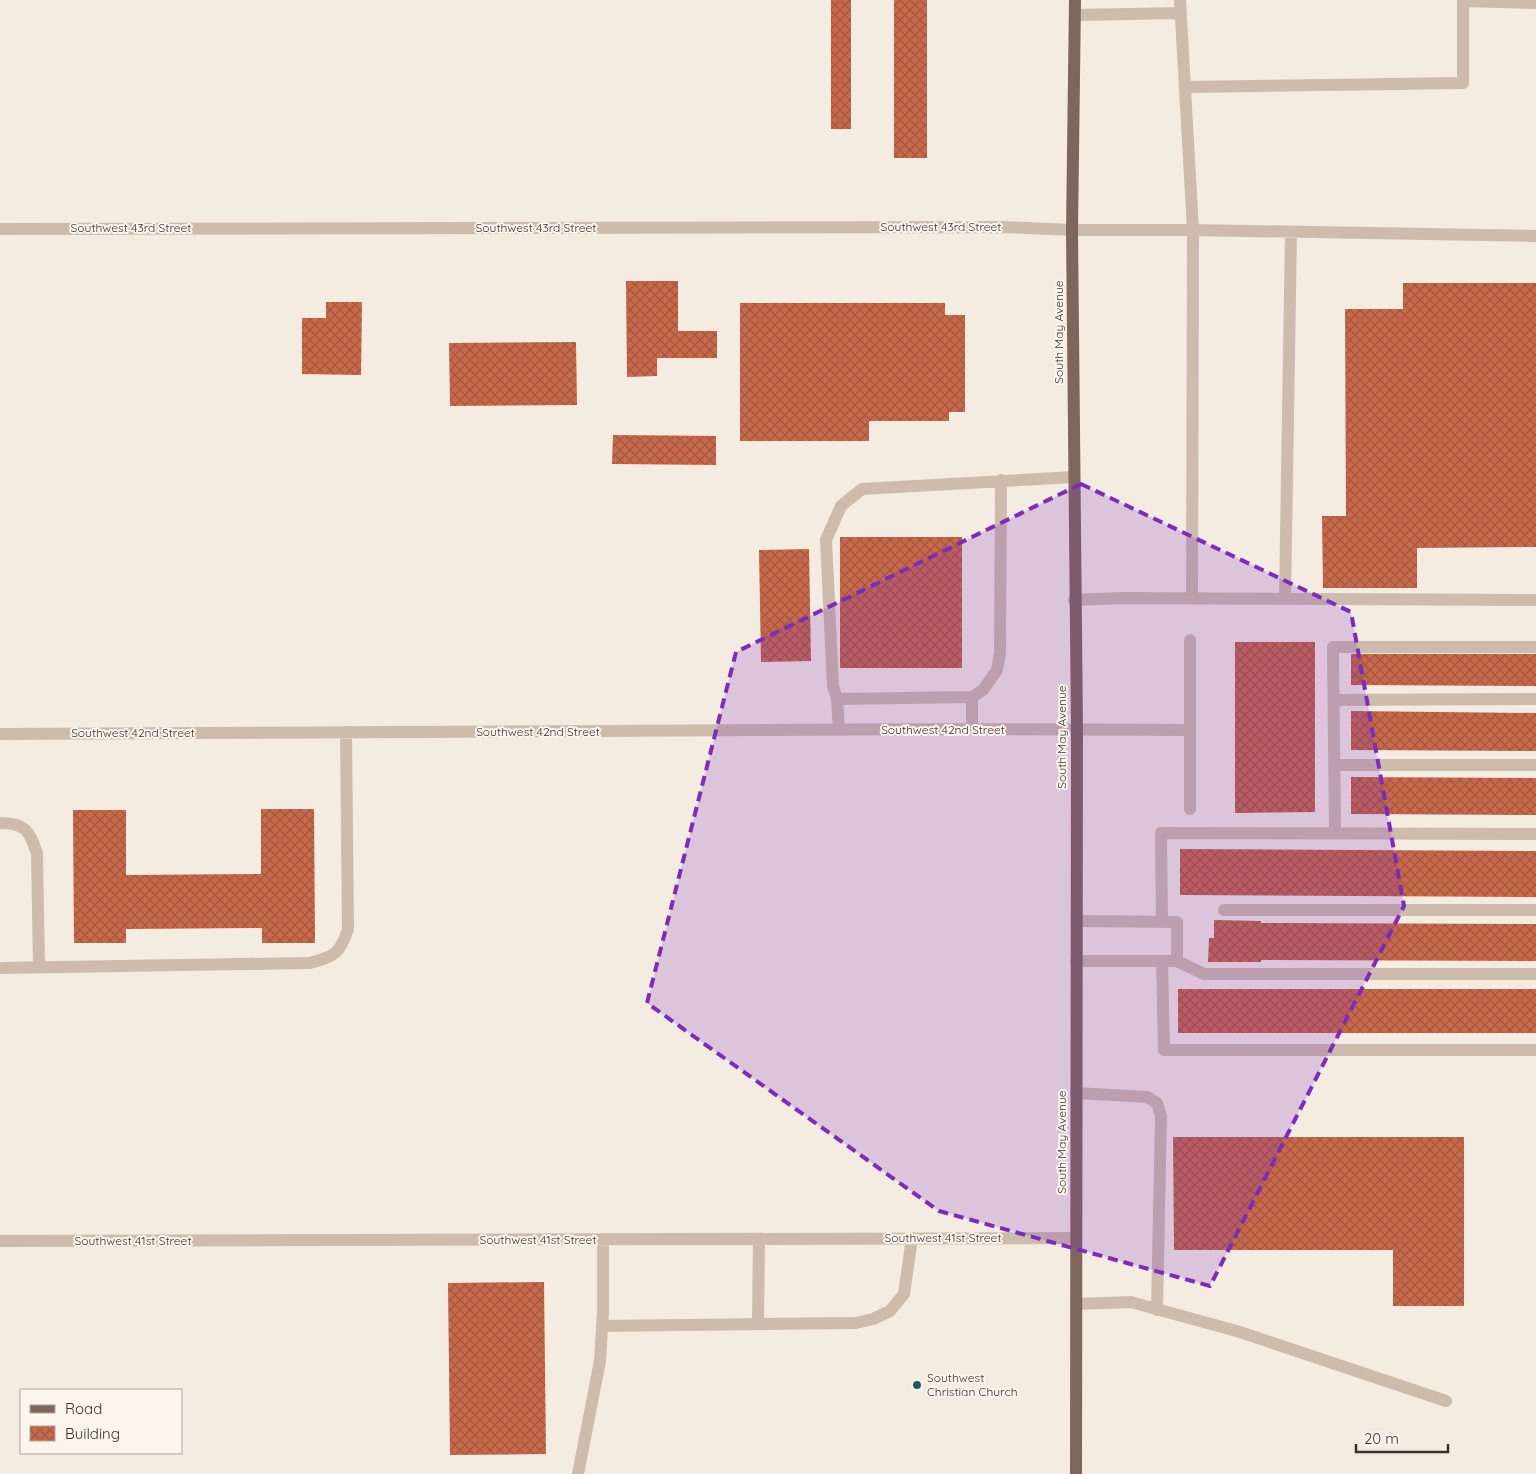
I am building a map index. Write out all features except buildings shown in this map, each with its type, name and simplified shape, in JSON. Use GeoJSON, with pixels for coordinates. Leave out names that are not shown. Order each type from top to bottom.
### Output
{"type":"FeatureCollection","features":[{"type":"Feature","properties":{"kind":"main road","name":"South May Avenue"},"geometry":{"type":"LineString","coordinates":[[1075,0],[1072,230],[1076,729],[1076,1474]]}},
{"type":"Feature","properties":{"kind":"street"},"geometry":{"type":"LineString","coordinates":[[1180,0],[1193,230],[1192,598]]}},
{"type":"Feature","properties":{"kind":"street"},"geometry":{"type":"LineString","coordinates":[[1185,87],[1462,83],[1462,1],[1536,3]]}},
{"type":"Feature","properties":{"kind":"street"},"geometry":{"type":"LineString","coordinates":[[1075,15],[1181,13]]}},
{"type":"Feature","properties":{"kind":"street","name":"Southwest 43rd Street"},"geometry":{"type":"LineString","coordinates":[[0,229],[1002,227],[1072,230],[1193,230],[1536,236]]}},
{"type":"Feature","properties":{"kind":"street"},"geometry":{"type":"LineString","coordinates":[[1285,599],[1291,232]]}},
{"type":"Feature","properties":{"kind":"street"},"geometry":{"type":"LineString","coordinates":[[839,730],[837,699],[833,686],[826,540],[841,506],[862,489],[1074,477]]}},
{"type":"Feature","properties":{"kind":"street"},"geometry":{"type":"LineString","coordinates":[[837,699],[972,697],[983,690],[997,670],[1000,653],[1001,480]]}},
{"type":"Feature","properties":{"kind":"street"},"geometry":{"type":"LineString","coordinates":[[1074,600],[1121,598],[1536,600]]}},
{"type":"Feature","properties":{"kind":"street"},"geometry":{"type":"LineString","coordinates":[[1190,640],[1190,809]]}},
{"type":"Feature","properties":{"kind":"street"},"geometry":{"type":"LineString","coordinates":[[1335,833],[1334,648],[1536,648]]}},
{"type":"Feature","properties":{"kind":"street"},"geometry":{"type":"LineString","coordinates":[[972,697],[972,729]]}},
{"type":"Feature","properties":{"kind":"street"},"geometry":{"type":"LineString","coordinates":[[1334,700],[1536,700]]}},
{"type":"Feature","properties":{"kind":"street","name":"Southwest 42nd Street"},"geometry":{"type":"LineString","coordinates":[[0,734],[972,729],[1190,730]]}},
{"type":"Feature","properties":{"kind":"street"},"geometry":{"type":"LineString","coordinates":[[0,968],[310,963],[330,957],[343,944],[348,929],[346,732]]}},
{"type":"Feature","properties":{"kind":"street"},"geometry":{"type":"LineString","coordinates":[[1335,765],[1536,766]]}},
{"type":"Feature","properties":{"kind":"street"},"geometry":{"type":"LineString","coordinates":[[0,823],[14,823],[25,828],[37,853],[39,967]]}},
{"type":"Feature","properties":{"kind":"street"},"geometry":{"type":"LineString","coordinates":[[1162,922],[1161,833],[1536,834]]}},
{"type":"Feature","properties":{"kind":"street"},"geometry":{"type":"LineString","coordinates":[[1224,910],[1536,910]]}},
{"type":"Feature","properties":{"kind":"street"},"geometry":{"type":"LineString","coordinates":[[1076,921],[1177,922],[1177,961]]}},
{"type":"Feature","properties":{"kind":"street"},"geometry":{"type":"LineString","coordinates":[[1076,961],[1177,961],[1204,974],[1536,974]]}},
{"type":"Feature","properties":{"kind":"street"},"geometry":{"type":"LineString","coordinates":[[1162,961],[1164,1050],[1536,1050]]}},
{"type":"Feature","properties":{"kind":"street"},"geometry":{"type":"LineString","coordinates":[[1076,1094],[1146,1097],[1158,1103],[1161,1116],[1161,1167],[1158,1310]]}},
{"type":"Feature","properties":{"kind":"street"},"geometry":{"type":"LineString","coordinates":[[602,1326],[856,1323],[873,1319],[890,1310],[904,1294],[912,1238]]}},
{"type":"Feature","properties":{"kind":"street","name":"Southwest 41st Street"},"geometry":{"type":"LineString","coordinates":[[0,1241],[1076,1238]]}},
{"type":"Feature","properties":{"kind":"street"},"geometry":{"type":"LineString","coordinates":[[578,1474],[600,1361],[603,1239]]}},
{"type":"Feature","properties":{"kind":"street"},"geometry":{"type":"LineString","coordinates":[[758,1324],[759,1239]]}},
{"type":"Feature","properties":{"kind":"street"},"geometry":{"type":"LineString","coordinates":[[1076,1304],[1132,1302],[1240,1332],[1446,1401]]}},
{"type":"Feature","properties":{"kind":"highlighted area"},"geometry":{"type":"Polygon","coordinates":[[[1081,484],[1351,612],[1404,906],[1210,1286],[939,1211],[647,1003],[736,652],[1081,484]]]}},
{"type":"Feature","properties":{"kind":"place","name":"Southwest Christian Church"},"geometry":{"type":"Point","coordinates":[917,1385]}}]}
